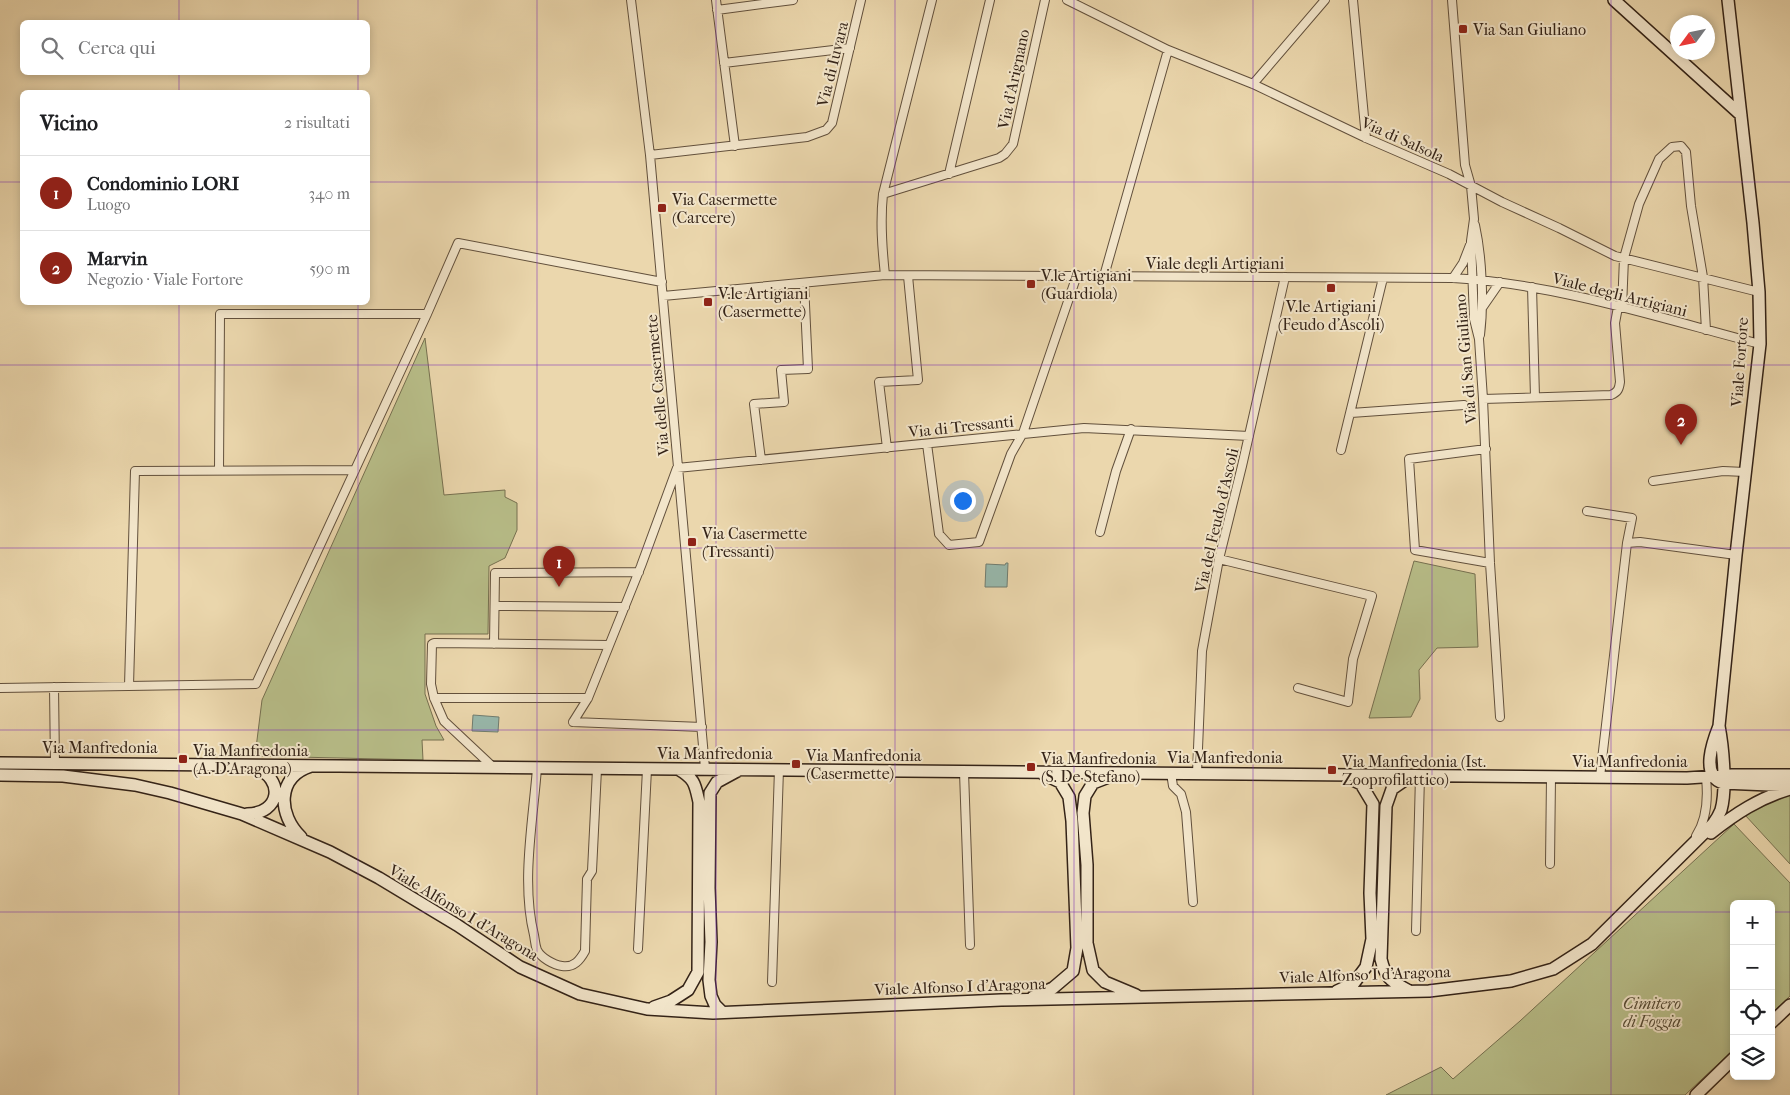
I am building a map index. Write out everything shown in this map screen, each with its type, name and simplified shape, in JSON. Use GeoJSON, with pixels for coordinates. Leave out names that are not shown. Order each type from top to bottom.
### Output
{"type":"FeatureCollection","features":[{"type":"Feature","properties":{"kind":"main road"},"geometry":{"type":"LineString","coordinates":[[1614,0],[1741,115]]}},
{"type":"Feature","properties":{"kind":"main road","name":"Viale Fortore"},"geometry":{"type":"LineString","coordinates":[[1716,779],[1709,763],[1719,726],[1760,344],[1759,292],[1728,0]]}},
{"type":"Feature","properties":{"kind":"main road","name":"Viale Fortore"},"geometry":{"type":"LineString","coordinates":[[1716,779],[1723,745],[1719,726]]}},
{"type":"Feature","properties":{"kind":"main road","name":"Via Manfredonia"},"geometry":{"type":"LineString","coordinates":[[0,763],[597,769],[705,768],[740,770],[1341,774],[1716,779],[1790,775]]}},
{"type":"Feature","properties":{"kind":"main road"},"geometry":{"type":"LineString","coordinates":[[1686,778],[1703,771],[1709,763]]}},
{"type":"Feature","properties":{"kind":"main road"},"geometry":{"type":"LineString","coordinates":[[242,814],[256,814],[265,810],[272,802],[275,792],[274,782],[269,775],[245,764]]}},
{"type":"Feature","properties":{"kind":"main road"},"geometry":{"type":"LineString","coordinates":[[305,840],[286,817],[286,789],[288,781],[297,772],[318,765]]}},
{"type":"Feature","properties":{"kind":"main road"},"geometry":{"type":"LineString","coordinates":[[647,1009],[671,1001],[688,990],[698,972],[699,802],[695,782],[690,776],[678,769]]}},
{"type":"Feature","properties":{"kind":"main road"},"geometry":{"type":"LineString","coordinates":[[722,1012],[715,1005],[711,996],[709,980],[711,942],[709,888],[710,793],[718,782],[740,770]]}},
{"type":"Feature","properties":{"kind":"main road"},"geometry":{"type":"LineString","coordinates":[[1026,999],[1053,988],[1073,972],[1077,948],[1069,797],[1060,782],[1038,772]]}},
{"type":"Feature","properties":{"kind":"main road"},"geometry":{"type":"LineString","coordinates":[[1124,773],[1093,783],[1086,796],[1083,813],[1087,865],[1088,943],[1093,970],[1105,982],[1142,997]]}},
{"type":"Feature","properties":{"kind":"main road"},"geometry":{"type":"LineString","coordinates":[[1333,992],[1354,983],[1366,967],[1372,939],[1370,893],[1373,804],[1361,784],[1341,774]]}},
{"type":"Feature","properties":{"kind":"main road","name":"Via Manfredonia"},"geometry":{"type":"LineString","coordinates":[[0,775],[63,776],[135,785],[242,814]]}},
{"type":"Feature","properties":{"kind":"main road"},"geometry":{"type":"LineString","coordinates":[[1410,991],[1384,974],[1381,959],[1383,847],[1386,806],[1392,789],[1406,780],[1420,776]]}},
{"type":"Feature","properties":{"kind":"main road","name":"Via Manfredonia"},"geometry":{"type":"LineString","coordinates":[[1716,779],[1790,788]]}},
{"type":"Feature","properties":{"kind":"main road","name":"Viale Alfonso I d'Aragona"},"geometry":{"type":"LineString","coordinates":[[242,814],[305,840],[387,883],[457,925],[520,967],[580,994],[647,1009],[722,1012],[1026,999],[1429,991],[1511,981],[1553,969],[1592,944],[1682,856],[1713,824],[1720,810],[1716,779]]}},
{"type":"Feature","properties":{"kind":"main road","name":"Viale Alfonso I d'Aragona"},"geometry":{"type":"LineString","coordinates":[[1682,856],[1740,811],[1762,798],[1790,788]]}},
{"type":"Feature","properties":{"kind":"main road"},"geometry":{"type":"LineString","coordinates":[[1775,1018],[1790,1005]]}},
{"type":"Feature","properties":{"kind":"main road"},"geometry":{"type":"LineString","coordinates":[[1696,1095],[1730,1062]]}},
{"type":"Feature","properties":{"kind":"street","name":"Via delle Casermette"},"geometry":{"type":"LineString","coordinates":[[631,0],[650,155],[705,768]]}},
{"type":"Feature","properties":{"kind":"street"},"geometry":{"type":"LineString","coordinates":[[716,0],[736,146]]}},
{"type":"Feature","properties":{"kind":"street"},"geometry":{"type":"LineString","coordinates":[[717,10],[793,0]]}},
{"type":"Feature","properties":{"kind":"street","name":"Via di Iuvara"},"geometry":{"type":"LineString","coordinates":[[650,155],[808,138],[826,130],[832,123],[862,0]]}},
{"type":"Feature","properties":{"kind":"street"},"geometry":{"type":"LineString","coordinates":[[885,275],[880,220],[883,194],[932,0]]}},
{"type":"Feature","properties":{"kind":"street"},"geometry":{"type":"LineString","coordinates":[[948,174],[990,0]]}},
{"type":"Feature","properties":{"kind":"street","name":"Via d'Arignano"},"geometry":{"type":"LineString","coordinates":[[883,194],[999,158],[1006,154],[1013,144],[1045,0]]}},
{"type":"Feature","properties":{"kind":"street"},"geometry":{"type":"LineString","coordinates":[[1252,84],[1325,0]]}},
{"type":"Feature","properties":{"kind":"street"},"geometry":{"type":"LineString","coordinates":[[1353,0],[1366,138]]}},
{"type":"Feature","properties":{"kind":"street","name":"Via di San Giuliano"},"geometry":{"type":"LineString","coordinates":[[1452,0],[1465,164],[1471,186],[1474,219],[1471,241],[1477,280],[1474,319],[1480,339],[1490,563],[1500,717]]}},
{"type":"Feature","properties":{"kind":"street","name":"Via di Salsola"},"geometry":{"type":"LineString","coordinates":[[1073,1],[1168,50],[1252,84],[1366,138],[1449,174],[1615,256],[1759,292]]}},
{"type":"Feature","properties":{"kind":"street"},"geometry":{"type":"LineString","coordinates":[[724,63],[850,48]]}},
{"type":"Feature","properties":{"kind":"street"},"geometry":{"type":"LineString","coordinates":[[1104,276],[1168,50]]}},
{"type":"Feature","properties":{"kind":"street"},"geometry":{"type":"LineString","coordinates":[[1483,399],[1611,395],[1619,389],[1615,323],[1620,307],[1624,258],[1639,204],[1659,159],[1672,147],[1681,146],[1686,152],[1690,206],[1703,277],[1706,330]]}},
{"type":"Feature","properties":{"kind":"street"},"geometry":{"type":"LineString","coordinates":[[1474,219],[1479,242],[1477,280],[1482,308],[1480,339]]}},
{"type":"Feature","properties":{"kind":"street"},"geometry":{"type":"LineString","coordinates":[[1453,278],[1464,263],[1471,241]]}},
{"type":"Feature","properties":{"kind":"street"},"geometry":{"type":"LineString","coordinates":[[0,688],[256,684],[458,243],[662,282]]}},
{"type":"Feature","properties":{"kind":"street","name":"Viale degli Artigiani"},"geometry":{"type":"LineString","coordinates":[[663,296],[885,275],[1453,278],[1532,287],[1620,307],[1760,344]]}},
{"type":"Feature","properties":{"kind":"street"},"geometry":{"type":"LineString","coordinates":[[927,444],[939,534],[949,545],[979,542],[1010,454],[1023,434],[1076,275]]}},
{"type":"Feature","properties":{"kind":"street"},"geometry":{"type":"LineString","coordinates":[[887,448],[879,382],[918,380],[908,276]]}},
{"type":"Feature","properties":{"kind":"street","name":"Via del Feudo d'Ascoli"},"geometry":{"type":"LineString","coordinates":[[1197,773],[1202,651],[1219,558],[1285,277]]}},
{"type":"Feature","properties":{"kind":"street"},"geometry":{"type":"LineString","coordinates":[[1341,450],[1383,278]]}},
{"type":"Feature","properties":{"kind":"street"},"geometry":{"type":"LineString","coordinates":[[1482,308],[1500,282]]}},
{"type":"Feature","properties":{"kind":"street"},"geometry":{"type":"LineString","coordinates":[[761,460],[754,404],[784,402],[781,370],[808,368],[804,283]]}},
{"type":"Feature","properties":{"kind":"street"},"geometry":{"type":"LineString","coordinates":[[1532,287],[1535,397]]}},
{"type":"Feature","properties":{"kind":"street"},"geometry":{"type":"LineString","coordinates":[[219,470],[220,314],[427,314]]}},
{"type":"Feature","properties":{"kind":"street"},"geometry":{"type":"LineString","coordinates":[[1351,413],[1464,405]]}},
{"type":"Feature","properties":{"kind":"street","name":"Via di Tressanti"},"geometry":{"type":"LineString","coordinates":[[677,468],[1084,428],[1249,436]]}},
{"type":"Feature","properties":{"kind":"street"},"geometry":{"type":"LineString","coordinates":[[1100,532],[1116,471],[1131,429]]}},
{"type":"Feature","properties":{"kind":"street"},"geometry":{"type":"LineString","coordinates":[[1486,449],[1409,459],[1415,550],[1490,563]]}},
{"type":"Feature","properties":{"kind":"street"},"geometry":{"type":"LineString","coordinates":[[677,468],[639,572],[588,698],[573,722],[702,727]]}},
{"type":"Feature","properties":{"kind":"street"},"geometry":{"type":"LineString","coordinates":[[130,686],[135,471],[355,470]]}},
{"type":"Feature","properties":{"kind":"street"},"geometry":{"type":"LineString","coordinates":[[1653,481],[1723,471],[1745,472]]}},
{"type":"Feature","properties":{"kind":"street"},"geometry":{"type":"LineString","coordinates":[[1586,511],[1632,518],[1627,543],[1600,778]]}},
{"type":"Feature","properties":{"kind":"street"},"geometry":{"type":"LineString","coordinates":[[1627,543],[1640,542],[1736,555]]}},
{"type":"Feature","properties":{"kind":"street"},"geometry":{"type":"LineString","coordinates":[[1219,558],[1372,596],[1353,658],[1348,702],[1298,688]]}},
{"type":"Feature","properties":{"kind":"street"},"geometry":{"type":"LineString","coordinates":[[494,644],[495,573],[639,572]]}},
{"type":"Feature","properties":{"kind":"street"},"geometry":{"type":"LineString","coordinates":[[494,606],[625,607]]}},
{"type":"Feature","properties":{"kind":"street"},"geometry":{"type":"LineString","coordinates":[[493,767],[444,721],[434,698],[431,684],[432,644],[609,645]]}},
{"type":"Feature","properties":{"kind":"street"},"geometry":{"type":"LineString","coordinates":[[54,687],[55,764]]}},
{"type":"Feature","properties":{"kind":"street"},"geometry":{"type":"LineString","coordinates":[[434,698],[588,698]]}},
{"type":"Feature","properties":{"kind":"street"},"geometry":{"type":"LineString","coordinates":[[537,768],[529,863],[531,924],[537,950],[541,956],[561,966],[571,966],[580,961],[585,951],[587,879],[592,871],[597,769]]}},
{"type":"Feature","properties":{"kind":"street"},"geometry":{"type":"LineString","coordinates":[[638,949],[647,769]]}},
{"type":"Feature","properties":{"kind":"street"},"geometry":{"type":"LineString","coordinates":[[772,982],[779,769]]}},
{"type":"Feature","properties":{"kind":"street"},"geometry":{"type":"LineString","coordinates":[[964,772],[970,945]]}},
{"type":"Feature","properties":{"kind":"street"},"geometry":{"type":"LineString","coordinates":[[1171,773],[1173,786],[1181,794],[1186,812],[1193,902]]}},
{"type":"Feature","properties":{"kind":"street"},"geometry":{"type":"LineString","coordinates":[[1416,931],[1420,776]]}},
{"type":"Feature","properties":{"kind":"street"},"geometry":{"type":"LineString","coordinates":[[1550,864],[1551,777]]}},
{"type":"Feature","properties":{"kind":"street","name":"Viale Alfonso I d'Aragona"},"geometry":{"type":"LineString","coordinates":[[1682,856],[1699,831],[1704,818],[1708,790],[1716,779]]}},
{"type":"Feature","properties":{"kind":"green space"},"geometry":{"type":"Polygon","coordinates":[[[425,338],[444,495],[505,490],[505,497],[517,503],[517,530],[505,558],[489,566],[488,634],[425,634],[425,694],[436,726],[444,740],[422,740],[423,760],[255,756],[262,700],[425,338]]]}},
{"type":"Feature","properties":{"kind":"green space"},"geometry":{"type":"Polygon","coordinates":[[[1414,561],[1475,574],[1478,647],[1437,648],[1419,670],[1420,699],[1411,717],[1369,718],[1414,561]]]}},
{"type":"Feature","properties":{"kind":"green space"},"geometry":{"type":"Polygon","coordinates":[[[1790,794],[1790,864],[1745,815],[1773,797],[1790,794]]]}},
{"type":"Feature","properties":{"kind":"green space","name":"Cimitero di Foggia"},"geometry":{"type":"Polygon","coordinates":[[[1734,824],[1790,883],[1790,996],[1775,1010],[1775,900],[1730,900],[1730,1053],[1685,1095],[1386,1095],[1441,1067],[1453,1079],[1520,1021],[1734,824]]]}},
{"type":"Feature","properties":{"kind":"water"},"geometry":{"type":"Polygon","coordinates":[[[1008,563],[1007,587],[985,587],[986,564],[1005,565],[1008,563]]]}},
{"type":"Feature","properties":{"kind":"water"},"geometry":{"type":"Polygon","coordinates":[[[473,715],[499,717],[498,732],[472,731],[473,715]]]}},
{"type":"Feature","properties":{"kind":"place","name":"Via San Giuliano"},"geometry":{"type":"Point","coordinates":[1463,29]}},
{"type":"Feature","properties":{"kind":"place","name":"Via Casermette (Carcere)"},"geometry":{"type":"Point","coordinates":[662,208]}},
{"type":"Feature","properties":{"kind":"place","name":"V.le Artigiani (Guardiola)"},"geometry":{"type":"Point","coordinates":[1031,284]}},
{"type":"Feature","properties":{"kind":"place","name":"V.le Artigiani (Feudo d'Ascoli)"},"geometry":{"type":"Point","coordinates":[1331,288]}},
{"type":"Feature","properties":{"kind":"place","name":"V.le Artigiani (Casermette)"},"geometry":{"type":"Point","coordinates":[708,302]}},
{"type":"Feature","properties":{"kind":"place","name":"Marvin"},"geometry":{"type":"Point","coordinates":[1681,445]}},
{"type":"Feature","properties":{"kind":"place","name":"Via Casermette (Tressanti)"},"geometry":{"type":"Point","coordinates":[692,542]}},
{"type":"Feature","properties":{"kind":"place","name":"Condominio LORI"},"geometry":{"type":"Point","coordinates":[559,587]}},
{"type":"Feature","properties":{"kind":"place","name":"Via Manfredonia (A. D'Aragona)"},"geometry":{"type":"Point","coordinates":[183,759]}},
{"type":"Feature","properties":{"kind":"place","name":"Via Manfredonia (Casermette)"},"geometry":{"type":"Point","coordinates":[796,764]}},
{"type":"Feature","properties":{"kind":"place","name":"Via Manfredonia (S. De Stefano)"},"geometry":{"type":"Point","coordinates":[1031,767]}},
{"type":"Feature","properties":{"kind":"place","name":"Via Manfredonia (Ist. Zooprofilattico)"},"geometry":{"type":"Point","coordinates":[1332,770]}}]}
